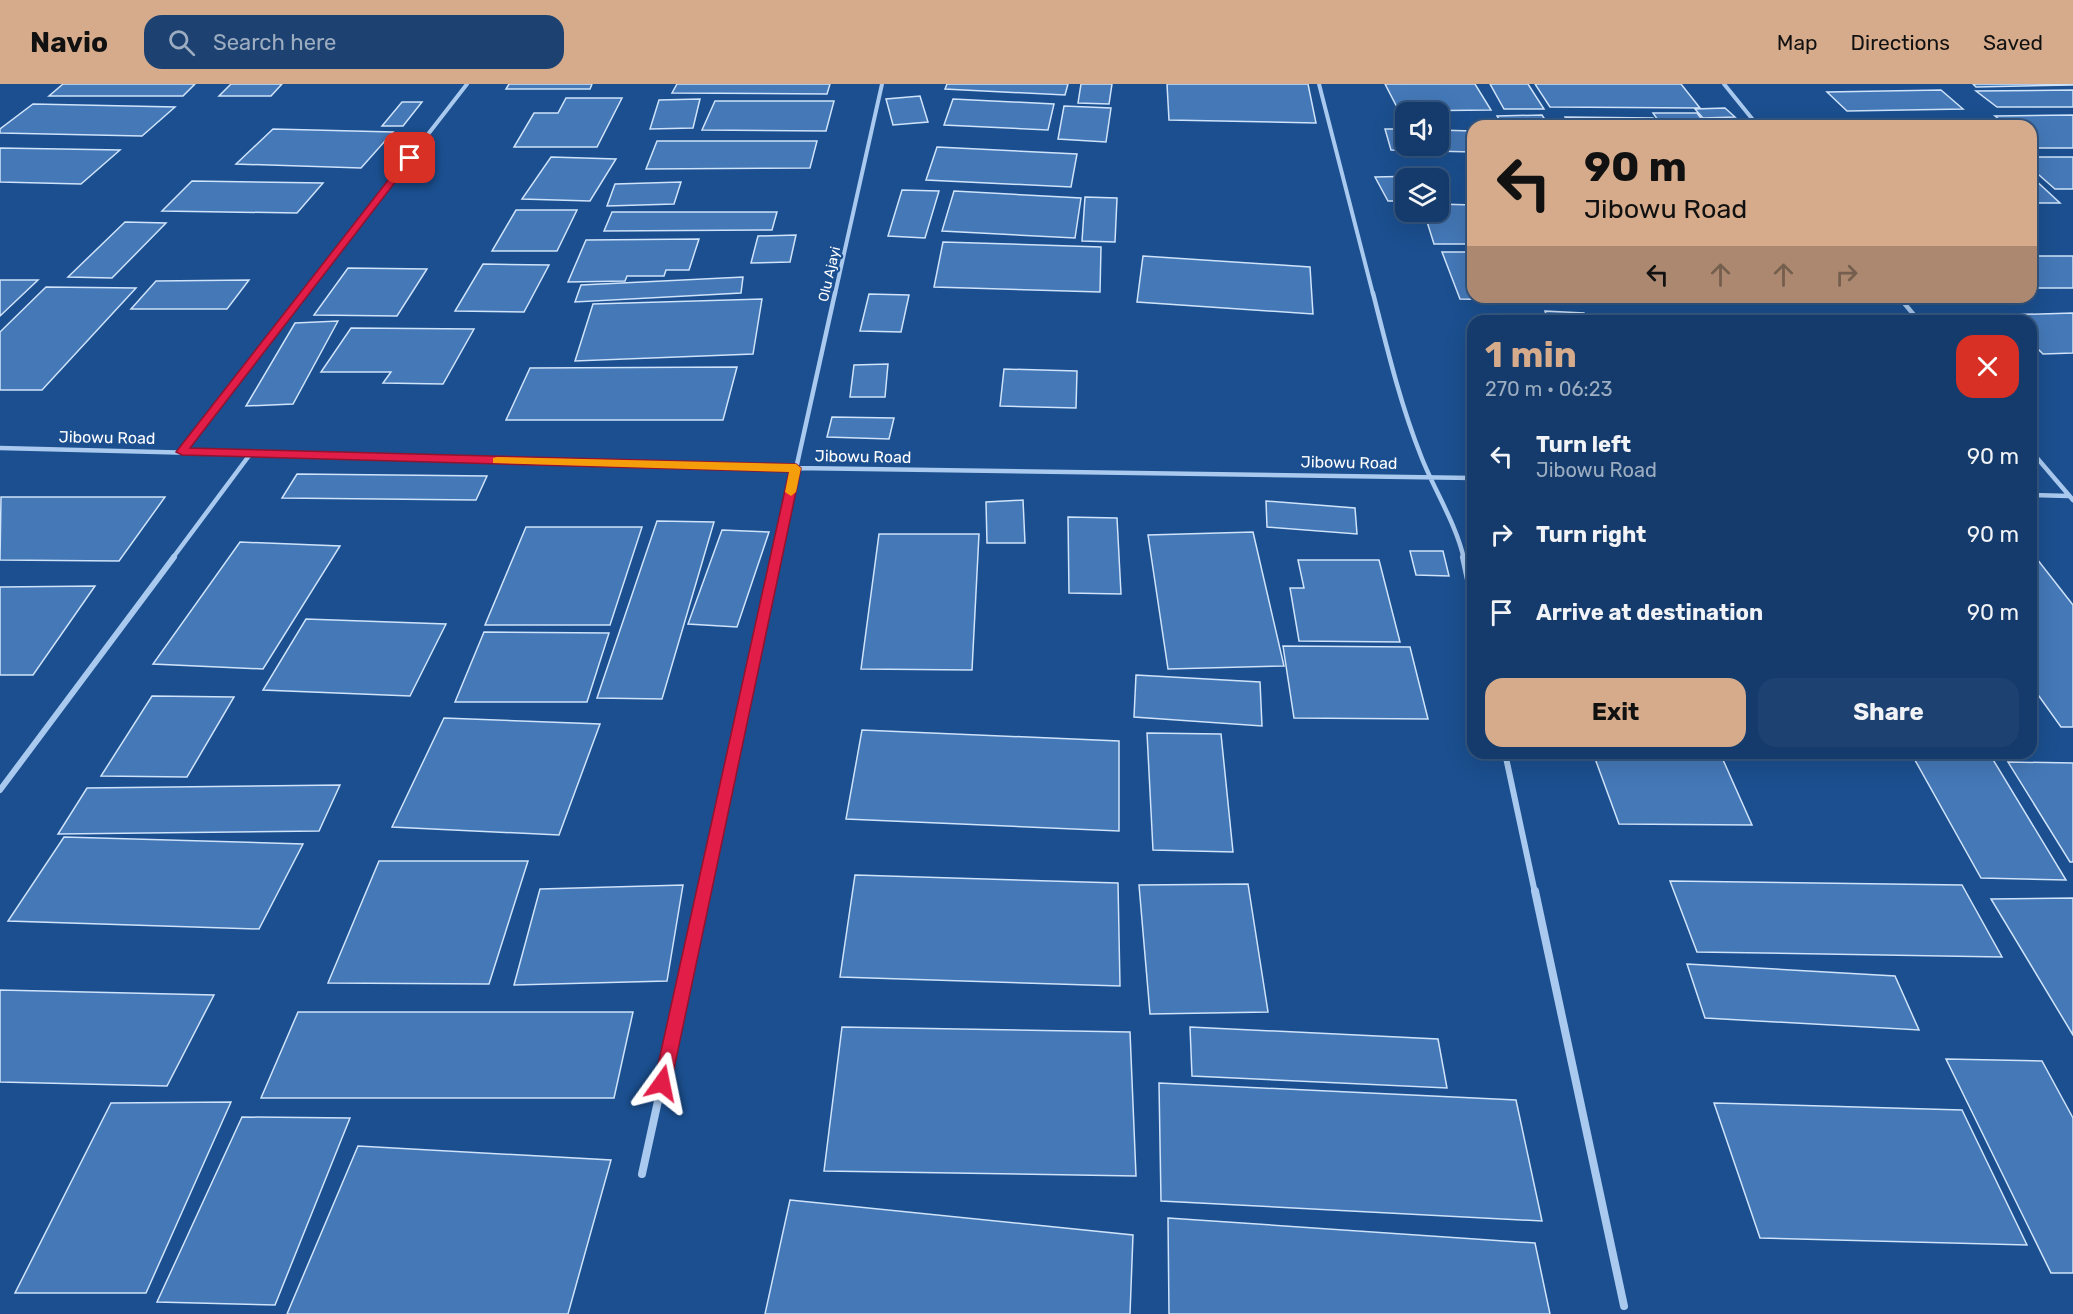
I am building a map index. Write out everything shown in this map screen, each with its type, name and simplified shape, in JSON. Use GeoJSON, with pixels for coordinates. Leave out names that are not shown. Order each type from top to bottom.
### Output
{"type":"FeatureCollection","features":[{"type":"Feature","properties":{"kind":"street"},"geometry":{"type":"LineString","coordinates":[[182,452],[467,84]]}},
{"type":"Feature","properties":{"kind":"street","name":"Olu Ajayi"},"geometry":{"type":"LineString","coordinates":[[642,1174],[882,84]]}},
{"type":"Feature","properties":{"kind":"street"},"geometry":{"type":"LineString","coordinates":[[1318,84],[1402,407],[1429,477],[1461,546],[1467,574]]}},
{"type":"Feature","properties":{"kind":"street"},"geometry":{"type":"LineString","coordinates":[[1724,84],[1753,120]]}},
{"type":"Feature","properties":{"kind":"street"},"geometry":{"type":"LineString","coordinates":[[1904,303],[1914,315]]}},
{"type":"Feature","properties":{"kind":"street","name":"Jibowu Road"},"geometry":{"type":"LineString","coordinates":[[0,448],[796,468],[1467,478]]}},
{"type":"Feature","properties":{"kind":"street"},"geometry":{"type":"LineString","coordinates":[[0,790],[251,453]]}},
{"type":"Feature","properties":{"kind":"street"},"geometry":{"type":"LineString","coordinates":[[2037,458],[2072,498]]}},
{"type":"Feature","properties":{"kind":"street"},"geometry":{"type":"LineString","coordinates":[[2037,495],[2072,498]]}},
{"type":"Feature","properties":{"kind":"street"},"geometry":{"type":"LineString","coordinates":[[1506,759],[1624,1306]]}},
{"type":"Feature","properties":{"kind":"building"},"geometry":{"type":"Polygon","coordinates":[[[63,84],[195,84],[183,96],[49,96],[63,84]]]}},
{"type":"Feature","properties":{"kind":"building"},"geometry":{"type":"Polygon","coordinates":[[[231,84],[282,84],[271,96],[219,96],[231,84]]]}},
{"type":"Feature","properties":{"kind":"building"},"geometry":{"type":"Polygon","coordinates":[[[509,84],[592,84],[590,89],[506,89],[509,84]]]}},
{"type":"Feature","properties":{"kind":"building"},"geometry":{"type":"Polygon","coordinates":[[[677,84],[830,84],[827,94],[672,93],[677,84]]]}},
{"type":"Feature","properties":{"kind":"building"},"geometry":{"type":"Polygon","coordinates":[[[947,84],[1068,84],[1065,95],[945,89],[947,84]]]}},
{"type":"Feature","properties":{"kind":"building"},"geometry":{"type":"Polygon","coordinates":[[[1081,84],[1112,84],[1109,104],[1078,103],[1081,84]]]}},
{"type":"Feature","properties":{"kind":"building"},"geometry":{"type":"Polygon","coordinates":[[[1167,84],[1308,84],[1316,123],[1169,120],[1167,84]]]}},
{"type":"Feature","properties":{"kind":"building"},"geometry":{"type":"Polygon","coordinates":[[[1385,84],[1475,84],[1491,110],[1449,110],[1449,102],[1395,103],[1385,84]]]}},
{"type":"Feature","properties":{"kind":"building"},"geometry":{"type":"Polygon","coordinates":[[[1490,84],[1528,84],[1544,109],[1504,109],[1490,84]]]}},
{"type":"Feature","properties":{"kind":"building"},"geometry":{"type":"Polygon","coordinates":[[[1535,84],[1681,84],[1700,108],[1550,107],[1535,84]]]}},
{"type":"Feature","properties":{"kind":"building"},"geometry":{"type":"Polygon","coordinates":[[[1973,84],[2073,84],[2073,85],[1976,87],[1973,84]]]}},
{"type":"Feature","properties":{"kind":"building"},"geometry":{"type":"Polygon","coordinates":[[[1941,90],[1963,109],[1847,111],[1827,92],[1941,90]]]}},
{"type":"Feature","properties":{"kind":"building"},"geometry":{"type":"Polygon","coordinates":[[[2073,90],[2073,107],[1997,107],[1976,91],[2073,90]]]}},
{"type":"Feature","properties":{"kind":"building"},"geometry":{"type":"Polygon","coordinates":[[[920,96],[928,122],[893,125],[886,99],[920,96]]]}},
{"type":"Feature","properties":{"kind":"building"},"geometry":{"type":"Polygon","coordinates":[[[566,98],[622,98],[597,147],[514,147],[534,113],[558,113],[566,98]]]}},
{"type":"Feature","properties":{"kind":"building"},"geometry":{"type":"Polygon","coordinates":[[[700,99],[693,128],[650,129],[659,100],[700,99]]]}},
{"type":"Feature","properties":{"kind":"building"},"geometry":{"type":"Polygon","coordinates":[[[953,99],[1054,104],[1048,130],[944,125],[953,99]]]}},
{"type":"Feature","properties":{"kind":"building"},"geometry":{"type":"Polygon","coordinates":[[[715,101],[834,101],[826,131],[702,130],[715,101]]]}},
{"type":"Feature","properties":{"kind":"building"},"geometry":{"type":"Polygon","coordinates":[[[402,102],[422,102],[403,126],[382,126],[402,102]]]}},
{"type":"Feature","properties":{"kind":"building"},"geometry":{"type":"Polygon","coordinates":[[[33,104],[175,107],[142,136],[0,133],[0,129],[33,104]]]}},
{"type":"Feature","properties":{"kind":"building"},"geometry":{"type":"Polygon","coordinates":[[[1064,106],[1111,108],[1106,142],[1058,139],[1064,106]]]}},
{"type":"Feature","properties":{"kind":"building"},"geometry":{"type":"Polygon","coordinates":[[[1725,108],[1735,117],[1703,118],[1695,109],[1725,108]]]}},
{"type":"Feature","properties":{"kind":"building"},"geometry":{"type":"Polygon","coordinates":[[[1653,113],[1697,113],[1702,120],[1658,120],[1653,113]]]}},
{"type":"Feature","properties":{"kind":"building"},"geometry":{"type":"Polygon","coordinates":[[[1542,115],[1545,120],[1499,120],[1497,116],[1542,115]]]}},
{"type":"Feature","properties":{"kind":"building"},"geometry":{"type":"Polygon","coordinates":[[[2073,115],[2073,148],[2037,148],[2037,120],[2000,120],[1995,116],[2073,115]]]}},
{"type":"Feature","properties":{"kind":"building"},"geometry":{"type":"Polygon","coordinates":[[[1565,117],[1653,118],[1654,120],[1567,120],[1565,117]]]}},
{"type":"Feature","properties":{"kind":"building"},"geometry":{"type":"Polygon","coordinates":[[[273,129],[393,132],[361,168],[236,164],[273,129]]]}},
{"type":"Feature","properties":{"kind":"building"},"geometry":{"type":"Polygon","coordinates":[[[1385,129],[1395,129],[1395,150],[1391,150],[1385,129]]]}},
{"type":"Feature","properties":{"kind":"building"},"geometry":{"type":"Polygon","coordinates":[[[1449,130],[1467,131],[1467,152],[1449,151],[1449,130]]]}},
{"type":"Feature","properties":{"kind":"building"},"geometry":{"type":"Polygon","coordinates":[[[657,141],[817,141],[810,168],[646,169],[657,141]]]}},
{"type":"Feature","properties":{"kind":"building"},"geometry":{"type":"Polygon","coordinates":[[[937,147],[1077,154],[1071,187],[926,180],[937,147]]]}},
{"type":"Feature","properties":{"kind":"building"},"geometry":{"type":"Polygon","coordinates":[[[0,148],[120,150],[81,184],[0,182],[0,148]]]}},
{"type":"Feature","properties":{"kind":"building"},"geometry":{"type":"Polygon","coordinates":[[[551,157],[616,159],[590,201],[522,199],[551,157]]]}},
{"type":"Feature","properties":{"kind":"building"},"geometry":{"type":"Polygon","coordinates":[[[2037,157],[2073,157],[2073,189],[2055,189],[2037,173],[2037,157]]]}},
{"type":"Feature","properties":{"kind":"building"},"geometry":{"type":"Polygon","coordinates":[[[1375,177],[1395,177],[1395,201],[1388,201],[1375,177]]]}},
{"type":"Feature","properties":{"kind":"building"},"geometry":{"type":"Polygon","coordinates":[[[192,181],[323,183],[297,213],[162,211],[192,181]]]}},
{"type":"Feature","properties":{"kind":"building"},"geometry":{"type":"Polygon","coordinates":[[[681,182],[674,204],[607,206],[615,184],[681,182]]]}},
{"type":"Feature","properties":{"kind":"building"},"geometry":{"type":"Polygon","coordinates":[[[2037,182],[2060,203],[2037,203],[2037,182]]]}},
{"type":"Feature","properties":{"kind":"building"},"geometry":{"type":"Polygon","coordinates":[[[902,190],[939,191],[925,238],[888,236],[902,190]]]}},
{"type":"Feature","properties":{"kind":"building"},"geometry":{"type":"Polygon","coordinates":[[[954,191],[1081,198],[1075,238],[942,231],[954,191]]]}},
{"type":"Feature","properties":{"kind":"building"},"geometry":{"type":"Polygon","coordinates":[[[1085,197],[1117,198],[1115,242],[1082,241],[1085,197]]]}},
{"type":"Feature","properties":{"kind":"building"},"geometry":{"type":"Polygon","coordinates":[[[1449,204],[1467,205],[1467,244],[1434,244],[1427,222],[1449,222],[1449,204]]]}},
{"type":"Feature","properties":{"kind":"building"},"geometry":{"type":"Polygon","coordinates":[[[516,210],[577,210],[557,251],[492,251],[516,210]]]}},
{"type":"Feature","properties":{"kind":"building"},"geometry":{"type":"Polygon","coordinates":[[[612,212],[777,212],[772,230],[604,231],[612,212]]]}},
{"type":"Feature","properties":{"kind":"building"},"geometry":{"type":"Polygon","coordinates":[[[125,222],[166,223],[112,278],[68,277],[125,222]]]}},
{"type":"Feature","properties":{"kind":"building"},"geometry":{"type":"Polygon","coordinates":[[[796,235],[790,262],[751,263],[758,236],[796,235]]]}},
{"type":"Feature","properties":{"kind":"building"},"geometry":{"type":"Polygon","coordinates":[[[699,239],[689,270],[666,270],[664,276],[627,276],[625,281],[568,282],[586,240],[699,239]]]}},
{"type":"Feature","properties":{"kind":"building"},"geometry":{"type":"Polygon","coordinates":[[[943,242],[1101,247],[1100,292],[934,287],[943,242]]]}},
{"type":"Feature","properties":{"kind":"building"},"geometry":{"type":"Polygon","coordinates":[[[1442,252],[1467,252],[1467,299],[1460,299],[1442,252]]]}},
{"type":"Feature","properties":{"kind":"building"},"geometry":{"type":"Polygon","coordinates":[[[1143,256],[1310,267],[1313,314],[1137,302],[1143,256]]]}},
{"type":"Feature","properties":{"kind":"building"},"geometry":{"type":"Polygon","coordinates":[[[2037,256],[2073,256],[2073,288],[2037,288],[2037,256]]]}},
{"type":"Feature","properties":{"kind":"building"},"geometry":{"type":"Polygon","coordinates":[[[483,264],[549,265],[524,312],[455,311],[483,264]]]}},
{"type":"Feature","properties":{"kind":"building"},"geometry":{"type":"Polygon","coordinates":[[[348,268],[427,269],[397,316],[314,315],[348,268]]]}},
{"type":"Feature","properties":{"kind":"building"},"geometry":{"type":"Polygon","coordinates":[[[743,277],[741,293],[575,302],[581,285],[743,277]]]}},
{"type":"Feature","properties":{"kind":"building"},"geometry":{"type":"Polygon","coordinates":[[[0,280],[38,280],[0,316],[0,280]]]}},
{"type":"Feature","properties":{"kind":"building"},"geometry":{"type":"Polygon","coordinates":[[[249,280],[227,309],[131,309],[156,281],[249,280]]]}},
{"type":"Feature","properties":{"kind":"building"},"geometry":{"type":"Polygon","coordinates":[[[46,287],[136,288],[42,390],[0,390],[0,332],[46,287]]]}},
{"type":"Feature","properties":{"kind":"building"},"geometry":{"type":"Polygon","coordinates":[[[869,294],[909,295],[901,332],[860,331],[869,294]]]}},
{"type":"Feature","properties":{"kind":"building"},"geometry":{"type":"Polygon","coordinates":[[[762,299],[753,354],[575,361],[593,304],[762,299]]]}},
{"type":"Feature","properties":{"kind":"building"},"geometry":{"type":"Polygon","coordinates":[[[1545,311],[1584,313],[1585,315],[1546,315],[1545,311]]]}},
{"type":"Feature","properties":{"kind":"building"},"geometry":{"type":"Polygon","coordinates":[[[2073,313],[2073,353],[2043,354],[2037,348],[2037,315],[2002,315],[2073,313]]]}},
{"type":"Feature","properties":{"kind":"building"},"geometry":{"type":"Polygon","coordinates":[[[338,321],[293,404],[246,406],[295,323],[338,321]]]}},
{"type":"Feature","properties":{"kind":"building"},"geometry":{"type":"Polygon","coordinates":[[[351,328],[474,329],[443,384],[383,383],[391,372],[321,372],[351,328]]]}},
{"type":"Feature","properties":{"kind":"building"},"geometry":{"type":"Polygon","coordinates":[[[888,364],[885,397],[850,397],[854,365],[888,364]]]}},
{"type":"Feature","properties":{"kind":"building"},"geometry":{"type":"Polygon","coordinates":[[[737,367],[723,420],[506,420],[530,368],[737,367]]]}},
{"type":"Feature","properties":{"kind":"building"},"geometry":{"type":"Polygon","coordinates":[[[1004,369],[1077,371],[1076,408],[1000,406],[1004,369]]]}},
{"type":"Feature","properties":{"kind":"building"},"geometry":{"type":"Polygon","coordinates":[[[832,417],[894,418],[889,439],[827,437],[832,417]]]}},
{"type":"Feature","properties":{"kind":"building"},"geometry":{"type":"Polygon","coordinates":[[[297,474],[487,476],[476,500],[282,498],[297,474]]]}},
{"type":"Feature","properties":{"kind":"building"},"geometry":{"type":"Polygon","coordinates":[[[1,497],[165,497],[119,561],[0,560],[1,497]]]}},
{"type":"Feature","properties":{"kind":"building"},"geometry":{"type":"Polygon","coordinates":[[[1023,500],[1025,543],[987,543],[986,502],[1023,500]]]}},
{"type":"Feature","properties":{"kind":"building"},"geometry":{"type":"Polygon","coordinates":[[[1266,501],[1355,508],[1357,534],[1267,527],[1266,501]]]}},
{"type":"Feature","properties":{"kind":"building"},"geometry":{"type":"Polygon","coordinates":[[[1068,517],[1117,518],[1121,594],[1069,593],[1068,517]]]}},
{"type":"Feature","properties":{"kind":"building"},"geometry":{"type":"Polygon","coordinates":[[[657,521],[714,522],[662,699],[597,698],[657,521]]]}},
{"type":"Feature","properties":{"kind":"building"},"geometry":{"type":"Polygon","coordinates":[[[526,527],[642,527],[610,625],[485,625],[526,527]]]}},
{"type":"Feature","properties":{"kind":"building"},"geometry":{"type":"Polygon","coordinates":[[[722,530],[769,532],[737,627],[688,624],[722,530]]]}},
{"type":"Feature","properties":{"kind":"building"},"geometry":{"type":"Polygon","coordinates":[[[1253,532],[1284,666],[1168,669],[1148,535],[1253,532]]]}},
{"type":"Feature","properties":{"kind":"building"},"geometry":{"type":"Polygon","coordinates":[[[879,534],[979,534],[972,670],[861,669],[879,534]]]}},
{"type":"Feature","properties":{"kind":"building"},"geometry":{"type":"Polygon","coordinates":[[[240,542],[340,546],[263,669],[153,664],[240,542]]]}},
{"type":"Feature","properties":{"kind":"building"},"geometry":{"type":"Polygon","coordinates":[[[1410,551],[1443,551],[1449,576],[1416,575],[1410,551]]]}},
{"type":"Feature","properties":{"kind":"building"},"geometry":{"type":"Polygon","coordinates":[[[2037,559],[2073,605],[2073,727],[2061,727],[2037,693],[2037,559]]]}},
{"type":"Feature","properties":{"kind":"building"},"geometry":{"type":"Polygon","coordinates":[[[1298,560],[1379,560],[1400,642],[1299,641],[1290,588],[1304,588],[1298,560]]]}},
{"type":"Feature","properties":{"kind":"building"},"geometry":{"type":"Polygon","coordinates":[[[95,586],[33,675],[0,675],[0,587],[95,586]]]}},
{"type":"Feature","properties":{"kind":"building"},"geometry":{"type":"Polygon","coordinates":[[[306,619],[446,624],[410,696],[263,690],[306,619]]]}},
{"type":"Feature","properties":{"kind":"building"},"geometry":{"type":"Polygon","coordinates":[[[484,632],[609,633],[587,702],[455,702],[484,632]]]}},
{"type":"Feature","properties":{"kind":"building"},"geometry":{"type":"Polygon","coordinates":[[[1283,646],[1410,647],[1428,719],[1294,718],[1283,646]]]}},
{"type":"Feature","properties":{"kind":"building"},"geometry":{"type":"Polygon","coordinates":[[[1136,675],[1260,682],[1262,726],[1134,717],[1136,675]]]}},
{"type":"Feature","properties":{"kind":"building"},"geometry":{"type":"Polygon","coordinates":[[[152,696],[234,697],[187,777],[101,776],[152,696]]]}},
{"type":"Feature","properties":{"kind":"building"},"geometry":{"type":"Polygon","coordinates":[[[444,718],[600,724],[559,835],[392,827],[444,718]]]}},
{"type":"Feature","properties":{"kind":"building"},"geometry":{"type":"Polygon","coordinates":[[[862,730],[1119,741],[1119,831],[846,819],[862,730]]]}},
{"type":"Feature","properties":{"kind":"building"},"geometry":{"type":"Polygon","coordinates":[[[1147,733],[1221,734],[1233,852],[1153,850],[1147,733]]]}},
{"type":"Feature","properties":{"kind":"building"},"geometry":{"type":"Polygon","coordinates":[[[1595,759],[1723,759],[1752,825],[1619,824],[1595,759]]]}},
{"type":"Feature","properties":{"kind":"building"},"geometry":{"type":"Polygon","coordinates":[[[1914,759],[1993,759],[2066,880],[1981,878],[1914,759]]]}},
{"type":"Feature","properties":{"kind":"building"},"geometry":{"type":"Polygon","coordinates":[[[2008,762],[2073,763],[2073,862],[2070,862],[2008,762]]]}},
{"type":"Feature","properties":{"kind":"building"},"geometry":{"type":"Polygon","coordinates":[[[340,785],[319,831],[58,834],[87,788],[340,785]]]}},
{"type":"Feature","properties":{"kind":"building"},"geometry":{"type":"Polygon","coordinates":[[[64,837],[303,844],[259,929],[8,921],[64,837]]]}},
{"type":"Feature","properties":{"kind":"building"},"geometry":{"type":"Polygon","coordinates":[[[379,861],[528,861],[489,984],[328,983],[379,861]]]}},
{"type":"Feature","properties":{"kind":"building"},"geometry":{"type":"Polygon","coordinates":[[[855,875],[1118,883],[1120,986],[840,977],[855,875]]]}},
{"type":"Feature","properties":{"kind":"building"},"geometry":{"type":"Polygon","coordinates":[[[1670,881],[1962,885],[2002,957],[1697,952],[1670,881]]]}},
{"type":"Feature","properties":{"kind":"building"},"geometry":{"type":"Polygon","coordinates":[[[1248,884],[1268,1012],[1150,1014],[1139,885],[1248,884]]]}},
{"type":"Feature","properties":{"kind":"building"},"geometry":{"type":"Polygon","coordinates":[[[683,885],[667,981],[514,985],[540,889],[683,885]]]}},
{"type":"Feature","properties":{"kind":"building"},"geometry":{"type":"Polygon","coordinates":[[[2073,898],[2073,1035],[1991,899],[2073,898]]]}},
{"type":"Feature","properties":{"kind":"building"},"geometry":{"type":"Polygon","coordinates":[[[1687,964],[1895,976],[1919,1030],[1705,1018],[1687,964]]]}},
{"type":"Feature","properties":{"kind":"building"},"geometry":{"type":"Polygon","coordinates":[[[0,990],[214,995],[167,1086],[0,1082],[0,990]]]}},
{"type":"Feature","properties":{"kind":"building"},"geometry":{"type":"Polygon","coordinates":[[[298,1012],[633,1012],[614,1098],[261,1098],[298,1012]]]}},
{"type":"Feature","properties":{"kind":"building"},"geometry":{"type":"Polygon","coordinates":[[[842,1027],[1130,1032],[1136,1176],[824,1171],[842,1027]]]}},
{"type":"Feature","properties":{"kind":"building"},"geometry":{"type":"Polygon","coordinates":[[[1190,1027],[1438,1039],[1447,1088],[1192,1076],[1190,1027]]]}},
{"type":"Feature","properties":{"kind":"building"},"geometry":{"type":"Polygon","coordinates":[[[1946,1059],[2042,1061],[2073,1118],[2073,1273],[2051,1273],[1946,1059]]]}},
{"type":"Feature","properties":{"kind":"building"},"geometry":{"type":"Polygon","coordinates":[[[1159,1083],[1516,1100],[1542,1221],[1161,1201],[1159,1083]]]}},
{"type":"Feature","properties":{"kind":"building"},"geometry":{"type":"Polygon","coordinates":[[[231,1102],[146,1293],[15,1293],[111,1103],[231,1102]]]}},
{"type":"Feature","properties":{"kind":"building"},"geometry":{"type":"Polygon","coordinates":[[[1714,1103],[1962,1110],[2027,1245],[1760,1238],[1714,1103]]]}},
{"type":"Feature","properties":{"kind":"building"},"geometry":{"type":"Polygon","coordinates":[[[242,1117],[350,1118],[275,1305],[157,1302],[242,1117]]]}},
{"type":"Feature","properties":{"kind":"building"},"geometry":{"type":"Polygon","coordinates":[[[358,1146],[611,1160],[568,1314],[287,1314],[358,1146]]]}},
{"type":"Feature","properties":{"kind":"building"},"geometry":{"type":"Polygon","coordinates":[[[790,1200],[1133,1235],[1130,1314],[765,1314],[790,1200]]]}},
{"type":"Feature","properties":{"kind":"building"},"geometry":{"type":"Polygon","coordinates":[[[1168,1218],[1535,1243],[1550,1314],[1169,1314],[1168,1218]]]}},
{"type":"Feature","properties":{"kind":"slow traffic"},"geometry":{"type":"LineString","coordinates":[[497,460],[796,468],[791,492]]}},
{"type":"Feature","properties":{"kind":"route"},"geometry":{"type":"LineString","coordinates":[[410,158],[182,452],[796,468],[662,1083]]}}]}
